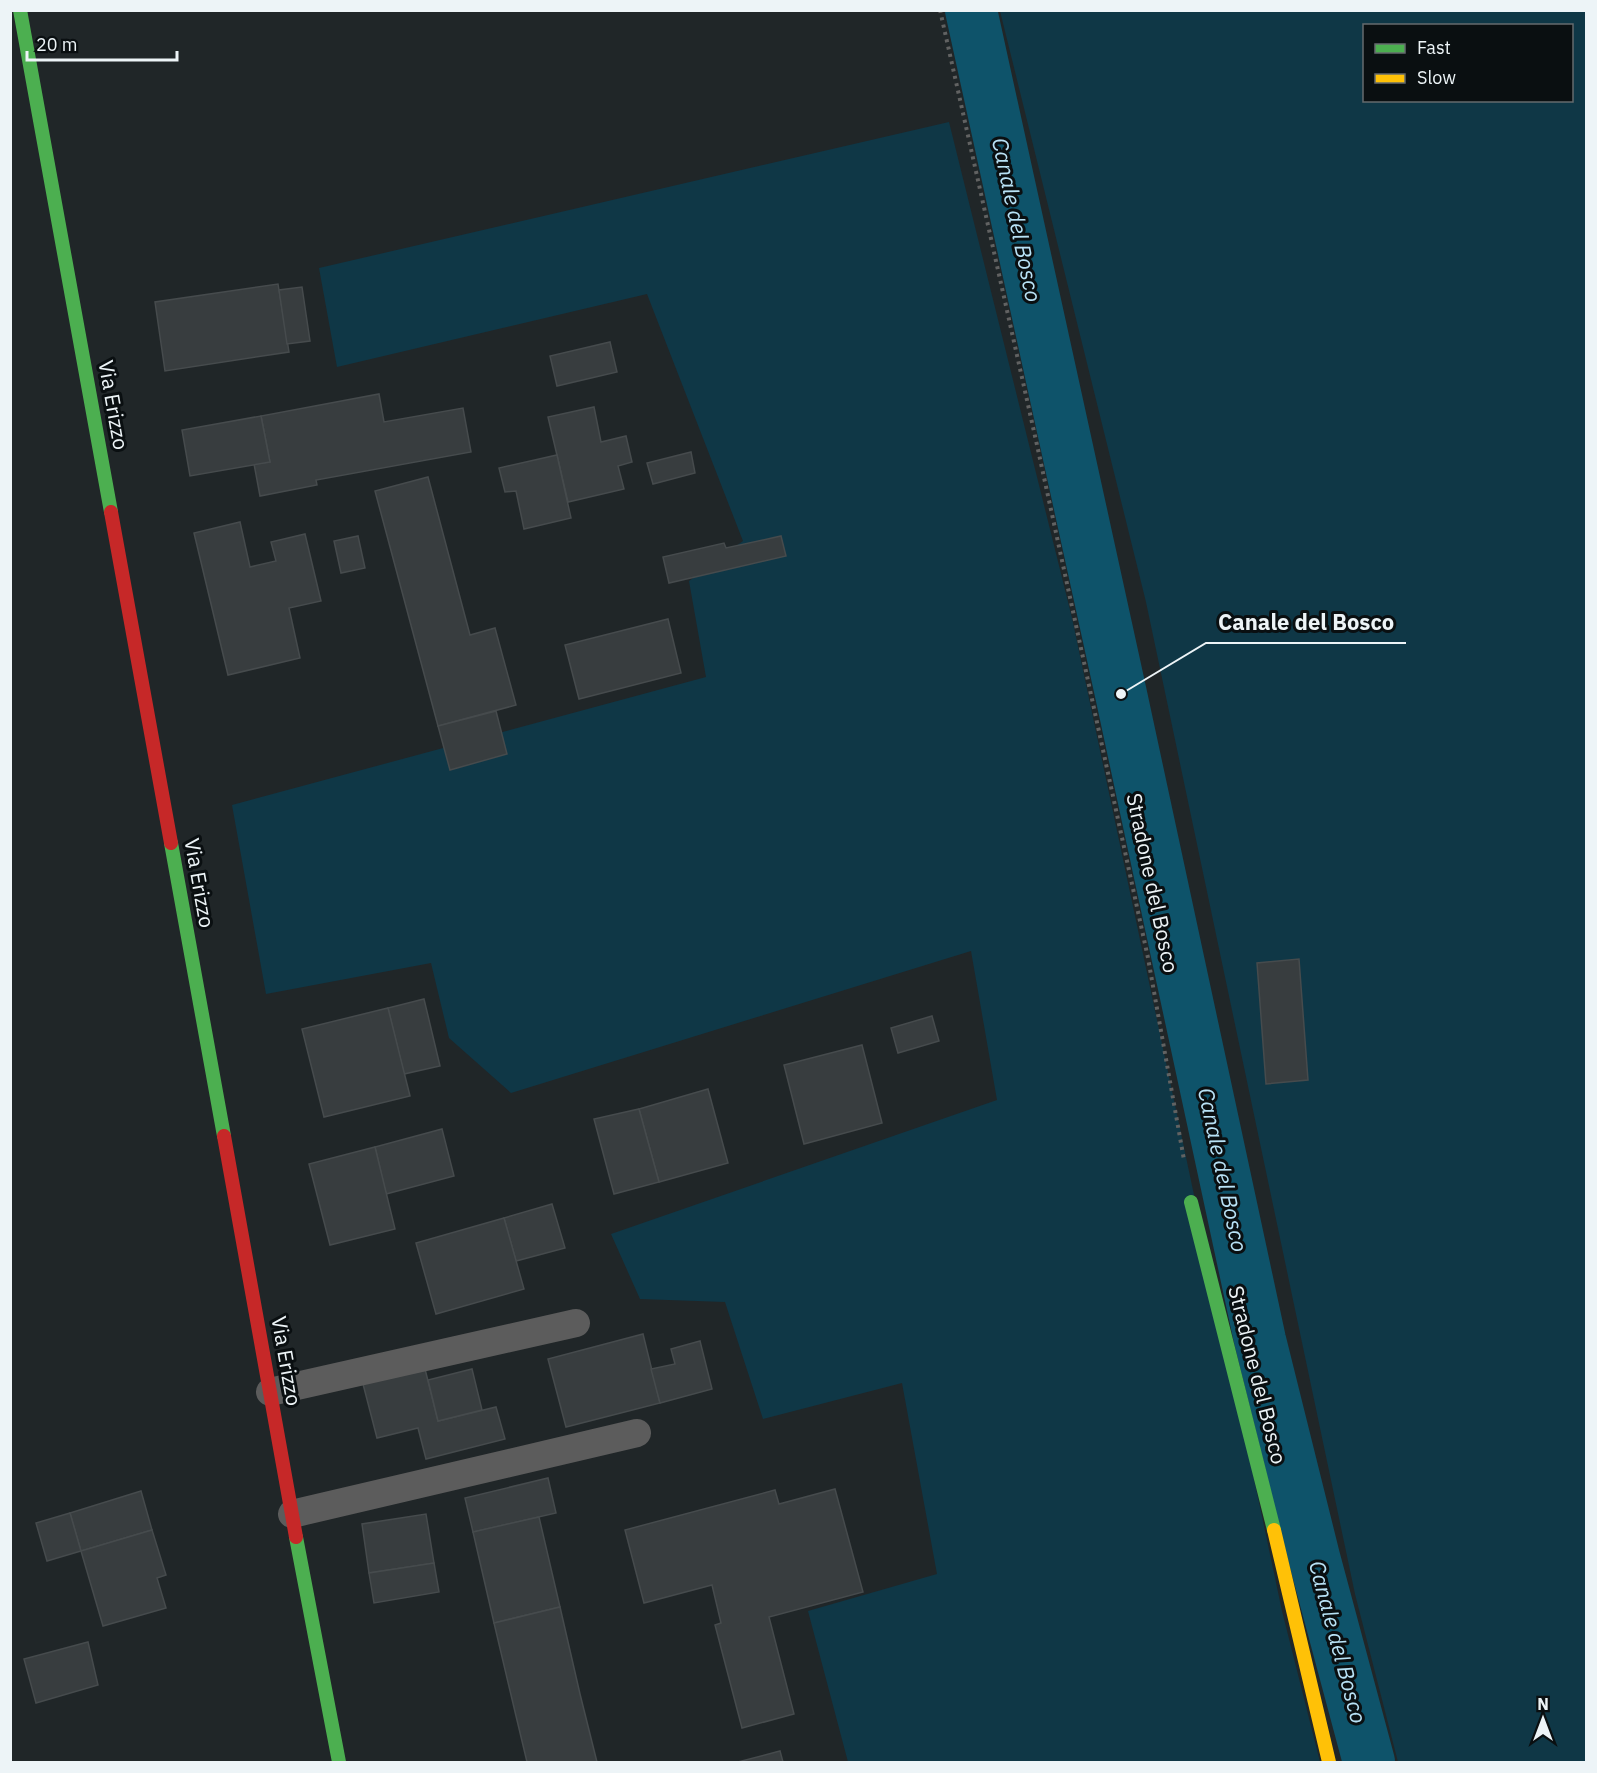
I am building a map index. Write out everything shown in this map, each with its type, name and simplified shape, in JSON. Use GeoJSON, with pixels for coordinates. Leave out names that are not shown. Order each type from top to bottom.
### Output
{"type":"FeatureCollection","features":[{"type":"Feature","properties":{"kind":"main road","name":"Via Erizzo"},"geometry":{"type":"LineString","coordinates":[[20,10],[292,1515],[339,1762]]}},
{"type":"Feature","properties":{"kind":"main road","name":"Stradone del Bosco"},"geometry":{"type":"LineString","coordinates":[[1191,1202],[1278,1546],[1329,1762]]}},
{"type":"Feature","properties":{"kind":"lane"},"geometry":{"type":"LineString","coordinates":[[270,1392],[576,1323]]}},
{"type":"Feature","properties":{"kind":"lane"},"geometry":{"type":"LineString","coordinates":[[292,1515],[637,1433]]}},
{"type":"Feature","properties":{"kind":"path","name":"Stradone del Bosco"},"geometry":{"type":"LineString","coordinates":[[940,10],[1148,958],[1191,1202]]}},
{"type":"Feature","properties":{"kind":"shaded area"},"geometry":{"type":"Polygon","coordinates":[[[1000,11],[1586,11],[1586,1762],[1398,1762],[1355,1594],[1146,602],[1000,11]]]}},
{"type":"Feature","properties":{"kind":"shaded area"},"geometry":{"type":"Polygon","coordinates":[[[949,122],[1072,618],[1282,1611],[1320,1762],[848,1762],[808,1611],[937,1574],[902,1383],[763,1419],[725,1302],[640,1299],[611,1234],[997,1100],[971,951],[511,1093],[449,1038],[431,963],[266,994],[232,805],[706,677],[689,581],[743,541],[647,294],[337,367],[319,268],[949,122]]]}},
{"type":"Feature","properties":{"kind":"building"},"geometry":{"type":"Polygon","coordinates":[[[278,284],[289,352],[165,371],[155,302],[278,284]]]}},
{"type":"Feature","properties":{"kind":"building"},"geometry":{"type":"Polygon","coordinates":[[[302,287],[310,341],[287,344],[279,290],[302,287]]]}},
{"type":"Feature","properties":{"kind":"building"},"geometry":{"type":"Polygon","coordinates":[[[610,342],[617,372],[557,386],[550,356],[610,342]]]}},
{"type":"Feature","properties":{"kind":"building"},"geometry":{"type":"Polygon","coordinates":[[[379,394],[384,422],[463,408],[471,452],[316,480],[317,485],[260,496],[254,464],[270,462],[261,416],[379,394]]]}},
{"type":"Feature","properties":{"kind":"building"},"geometry":{"type":"Polygon","coordinates":[[[594,407],[601,442],[626,436],[632,462],[618,466],[624,489],[568,502],[548,417],[594,407]]]}},
{"type":"Feature","properties":{"kind":"building"},"geometry":{"type":"Polygon","coordinates":[[[261,416],[270,462],[190,476],[182,430],[261,416]]]}},
{"type":"Feature","properties":{"kind":"building"},"geometry":{"type":"Polygon","coordinates":[[[691,452],[695,473],[653,484],[647,463],[691,452]]]}},
{"type":"Feature","properties":{"kind":"building"},"geometry":{"type":"Polygon","coordinates":[[[557,455],[571,518],[524,529],[516,491],[505,492],[499,468],[557,455]]]}},
{"type":"Feature","properties":{"kind":"building"},"geometry":{"type":"Polygon","coordinates":[[[428,477],[470,635],[495,628],[516,705],[438,726],[375,491],[428,477]]]}},
{"type":"Feature","properties":{"kind":"building"},"geometry":{"type":"Polygon","coordinates":[[[240,522],[250,567],[276,561],[271,542],[305,534],[321,601],[289,608],[300,658],[228,675],[194,533],[240,522]]]}},
{"type":"Feature","properties":{"kind":"building"},"geometry":{"type":"Polygon","coordinates":[[[358,536],[365,568],[341,573],[334,541],[358,536]]]}},
{"type":"Feature","properties":{"kind":"building"},"geometry":{"type":"Polygon","coordinates":[[[781,536],[786,556],[669,583],[663,557],[724,543],[726,548],[781,536]]]}},
{"type":"Feature","properties":{"kind":"building"},"geometry":{"type":"Polygon","coordinates":[[[668,619],[681,673],[579,699],[565,645],[668,619]]]}},
{"type":"Feature","properties":{"kind":"building"},"geometry":{"type":"Polygon","coordinates":[[[496,711],[507,754],[450,770],[438,726],[496,711]]]}},
{"type":"Feature","properties":{"kind":"building"},"geometry":{"type":"Polygon","coordinates":[[[1299,959],[1308,1080],[1266,1084],[1257,963],[1299,959]]]}},
{"type":"Feature","properties":{"kind":"building"},"geometry":{"type":"Polygon","coordinates":[[[424,999],[440,1066],[404,1074],[388,1008],[424,999]]]}},
{"type":"Feature","properties":{"kind":"building"},"geometry":{"type":"Polygon","coordinates":[[[388,1008],[410,1096],[324,1117],[302,1029],[388,1008]]]}},
{"type":"Feature","properties":{"kind":"building"},"geometry":{"type":"Polygon","coordinates":[[[932,1016],[939,1041],[898,1053],[891,1028],[932,1016]]]}},
{"type":"Feature","properties":{"kind":"building"},"geometry":{"type":"Polygon","coordinates":[[[862,1045],[882,1123],[804,1144],[784,1065],[862,1045]]]}},
{"type":"Feature","properties":{"kind":"building"},"geometry":{"type":"Polygon","coordinates":[[[708,1089],[728,1163],[659,1182],[639,1109],[708,1089]]]}},
{"type":"Feature","properties":{"kind":"building"},"geometry":{"type":"Polygon","coordinates":[[[639,1109],[659,1182],[614,1194],[594,1119],[639,1109]]]}},
{"type":"Feature","properties":{"kind":"building"},"geometry":{"type":"Polygon","coordinates":[[[442,1129],[454,1176],[386,1194],[375,1147],[442,1129]]]}},
{"type":"Feature","properties":{"kind":"building"},"geometry":{"type":"Polygon","coordinates":[[[375,1147],[395,1229],[330,1245],[309,1164],[375,1147]]]}},
{"type":"Feature","properties":{"kind":"building"},"geometry":{"type":"Polygon","coordinates":[[[552,1204],[565,1248],[516,1261],[504,1218],[552,1204]]]}},
{"type":"Feature","properties":{"kind":"building"},"geometry":{"type":"Polygon","coordinates":[[[504,1218],[524,1289],[436,1314],[416,1243],[504,1218]]]}},
{"type":"Feature","properties":{"kind":"building"},"geometry":{"type":"Polygon","coordinates":[[[643,1334],[660,1403],[566,1427],[548,1359],[643,1334]]]}},
{"type":"Feature","properties":{"kind":"building"},"geometry":{"type":"Polygon","coordinates":[[[700,1341],[712,1389],[660,1403],[651,1369],[675,1364],[671,1349],[700,1341]]]}},
{"type":"Feature","properties":{"kind":"building"},"geometry":{"type":"Polygon","coordinates":[[[425,1369],[438,1421],[496,1407],[505,1439],[426,1459],[418,1428],[377,1438],[363,1384],[425,1369]]]}},
{"type":"Feature","properties":{"kind":"building"},"geometry":{"type":"Polygon","coordinates":[[[472,1369],[482,1410],[438,1421],[428,1380],[472,1369]]]}},
{"type":"Feature","properties":{"kind":"building"},"geometry":{"type":"Polygon","coordinates":[[[548,1478],[556,1513],[473,1532],[465,1498],[548,1478]]]}},
{"type":"Feature","properties":{"kind":"building"},"geometry":{"type":"Polygon","coordinates":[[[835,1489],[863,1592],[769,1617],[794,1714],[742,1728],[715,1625],[721,1623],[712,1585],[644,1603],[625,1530],[775,1490],[779,1504],[835,1489]]]}},
{"type":"Feature","properties":{"kind":"building"},"geometry":{"type":"Polygon","coordinates":[[[141,1491],[152,1530],[81,1551],[70,1513],[141,1491]]]}},
{"type":"Feature","properties":{"kind":"building"},"geometry":{"type":"Polygon","coordinates":[[[70,1513],[81,1551],[47,1561],[36,1523],[70,1513]]]}},
{"type":"Feature","properties":{"kind":"building"},"geometry":{"type":"Polygon","coordinates":[[[426,1514],[434,1563],[369,1573],[362,1524],[426,1514]]]}},
{"type":"Feature","properties":{"kind":"building"},"geometry":{"type":"Polygon","coordinates":[[[539,1517],[560,1607],[494,1623],[473,1532],[539,1517]]]}},
{"type":"Feature","properties":{"kind":"building"},"geometry":{"type":"Polygon","coordinates":[[[152,1530],[166,1575],[157,1578],[166,1608],[103,1626],[81,1551],[152,1530]]]}},
{"type":"Feature","properties":{"kind":"building"},"geometry":{"type":"Polygon","coordinates":[[[434,1563],[439,1592],[374,1603],[369,1573],[434,1563]]]}},
{"type":"Feature","properties":{"kind":"building"},"geometry":{"type":"Polygon","coordinates":[[[560,1607],[597,1762],[527,1762],[516,1716],[494,1623],[560,1607]]]}},
{"type":"Feature","properties":{"kind":"building"},"geometry":{"type":"Polygon","coordinates":[[[88,1642],[98,1685],[36,1703],[24,1659],[88,1642]]]}},
{"type":"Feature","properties":{"kind":"building"},"geometry":{"type":"Polygon","coordinates":[[[780,1751],[783,1762],[738,1762],[780,1751]]]}},
{"type":"Feature","properties":{"kind":"waterway","name":"Canale del Bosco"},"geometry":{"type":"LineString","coordinates":[[971,10],[1260,1340],[1314,1557],[1369,1762]]}},
{"type":"Feature","properties":{"kind":"traffic: fast"},"geometry":{"type":"LineString","coordinates":[[20,10],[111,512]]}},
{"type":"Feature","properties":{"kind":"traffic: fast"},"geometry":{"type":"LineString","coordinates":[[171,843],[224,1136]]}},
{"type":"Feature","properties":{"kind":"traffic: fast"},"geometry":{"type":"LineString","coordinates":[[1191,1202],[1274,1530]]}},
{"type":"Feature","properties":{"kind":"traffic: fast"},"geometry":{"type":"LineString","coordinates":[[296,1537],[339,1762]]}},
{"type":"Feature","properties":{"kind":"traffic: slow"},"geometry":{"type":"LineString","coordinates":[[1274,1530],[1329,1762]]}},
{"type":"Feature","properties":{"kind":"traffic: jam"},"geometry":{"type":"LineString","coordinates":[[111,512],[171,843]]}},
{"type":"Feature","properties":{"kind":"traffic: jam"},"geometry":{"type":"LineString","coordinates":[[224,1136],[296,1537]]}},
{"type":"Feature","properties":{"kind":"place","name":"Canale del Bosco"},"geometry":{"type":"Point","coordinates":[1121,694]}}]}
